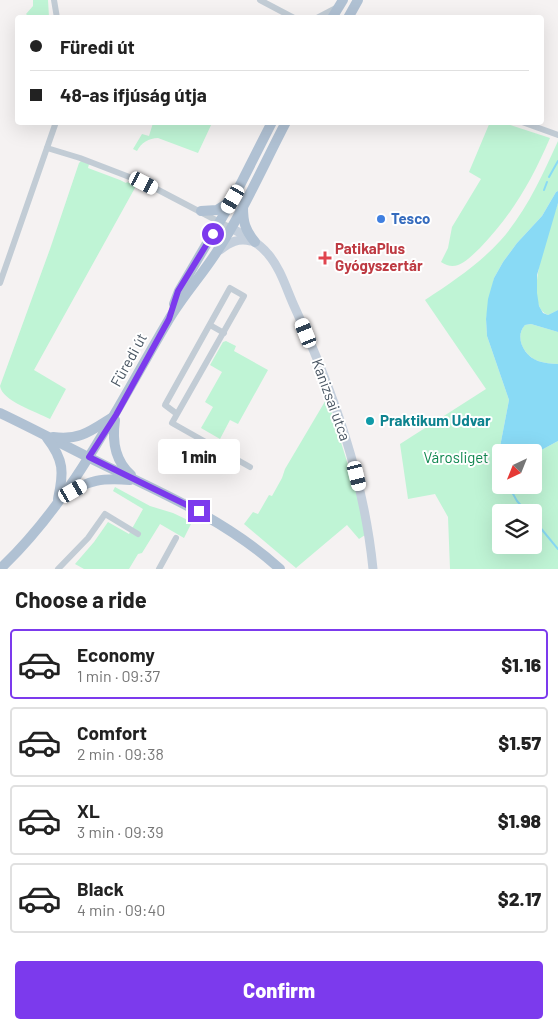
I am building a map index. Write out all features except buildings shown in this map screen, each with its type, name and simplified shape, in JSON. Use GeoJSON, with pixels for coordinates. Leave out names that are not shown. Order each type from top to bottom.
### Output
{"type":"FeatureCollection","features":[{"type":"Feature","properties":{"kind":"main road"},"geometry":{"type":"LineString","coordinates":[[350,15],[358,0]]}},
{"type":"Feature","properties":{"kind":"main road"},"geometry":{"type":"LineString","coordinates":[[334,15],[342,3]]}},
{"type":"Feature","properties":{"kind":"main road","name":"Füredi út"},"geometry":{"type":"LineString","coordinates":[[169,319],[178,291],[233,199],[270,125]]}},
{"type":"Feature","properties":{"kind":"main road","name":"Füredi út"},"geometry":{"type":"LineString","coordinates":[[58,503],[116,415],[184,295],[216,253],[231,228],[284,125]]}},
{"type":"Feature","properties":{"kind":"main road"},"geometry":{"type":"LineString","coordinates":[[201,211],[217,210],[233,199]]}},
{"type":"Feature","properties":{"kind":"main road"},"geometry":{"type":"LineString","coordinates":[[243,206],[244,226],[255,242]]}},
{"type":"Feature","properties":{"kind":"main road"},"geometry":{"type":"LineString","coordinates":[[0,413],[199,511],[254,546],[280,569]]}},
{"type":"Feature","properties":{"kind":"main road"},"geometry":{"type":"LineString","coordinates":[[45,435],[70,438],[81,436],[116,415]]}},
{"type":"Feature","properties":{"kind":"main road"},"geometry":{"type":"LineString","coordinates":[[116,415],[112,435],[115,451],[127,471],[137,480]]}},
{"type":"Feature","properties":{"kind":"main road"},"geometry":{"type":"LineString","coordinates":[[45,435],[55,448],[62,469],[58,503]]}},
{"type":"Feature","properties":{"kind":"main road"},"geometry":{"type":"LineString","coordinates":[[0,569],[21,548],[58,503],[78,488],[100,479],[137,480]]}},
{"type":"Feature","properties":{"kind":"street"},"geometry":{"type":"LineString","coordinates":[[54,0],[56,15]]}},
{"type":"Feature","properties":{"kind":"street"},"geometry":{"type":"LineString","coordinates":[[260,0],[288,15]]}},
{"type":"Feature","properties":{"kind":"street"},"geometry":{"type":"LineString","coordinates":[[322,15],[342,3]]}},
{"type":"Feature","properties":{"kind":"street"},"geometry":{"type":"LineString","coordinates":[[0,283],[55,125]]}},
{"type":"Feature","properties":{"kind":"street"},"geometry":{"type":"LineString","coordinates":[[530,125],[558,135]]}},
{"type":"Feature","properties":{"kind":"street"},"geometry":{"type":"LineString","coordinates":[[47,148],[126,175],[201,211],[231,228]]}},
{"type":"Feature","properties":{"kind":"street","name":"Kanizsai utca"},"geometry":{"type":"LineString","coordinates":[[231,228],[255,242],[268,254],[275,264],[300,320],[336,408],[354,462],[364,504],[373,569]]}},
{"type":"Feature","properties":{"kind":"street"},"geometry":{"type":"LineString","coordinates":[[216,253],[234,240],[244,239],[255,242]]}},
{"type":"Feature","properties":{"kind":"street"},"geometry":{"type":"LineString","coordinates":[[177,414],[165,405],[230,288],[244,296],[172,423],[250,467]]}},
{"type":"Feature","properties":{"kind":"street"},"geometry":{"type":"LineString","coordinates":[[210,325],[224,333]]}},
{"type":"Feature","properties":{"kind":"street"},"geometry":{"type":"LineString","coordinates":[[68,569],[60,567],[88,538],[106,514],[138,534]]}},
{"type":"Feature","properties":{"kind":"street"},"geometry":{"type":"LineString","coordinates":[[158,569],[176,538]]}},
{"type":"Feature","properties":{"kind":"green space"},"geometry":{"type":"Polygon","coordinates":[[[33,0],[48,0],[49,15],[27,15],[33,6],[33,0]]]}},
{"type":"Feature","properties":{"kind":"green space"},"geometry":{"type":"Polygon","coordinates":[[[152,125],[211,125],[198,153],[158,138],[146,142],[137,151],[133,149],[142,134],[149,136],[152,125]]]}},
{"type":"Feature","properties":{"kind":"green space"},"geometry":{"type":"Polygon","coordinates":[[[489,125],[510,125],[550,138],[528,183],[502,223],[467,260],[457,265],[447,265],[441,262],[448,248],[452,227],[481,179],[469,172],[489,125]]]}},
{"type":"Feature","properties":{"kind":"green space","name":"Városliget"},"geometry":{"type":"Polygon","coordinates":[[[558,141],[558,191],[542,216],[517,243],[503,262],[494,278],[486,319],[487,336],[509,400],[501,444],[492,444],[492,494],[542,494],[542,450],[558,441],[558,569],[450,569],[448,517],[435,494],[408,499],[400,444],[486,389],[425,300],[455,280],[492,250],[518,218],[558,141]]]}},
{"type":"Feature","properties":{"kind":"green space"},"geometry":{"type":"Polygon","coordinates":[[[81,161],[89,164],[88,168],[136,186],[34,370],[66,389],[50,419],[13,401],[7,397],[0,386],[81,161]]]}},
{"type":"Feature","properties":{"kind":"green space"},"geometry":{"type":"Polygon","coordinates":[[[558,203],[558,310],[548,315],[540,308],[537,296],[537,280],[544,245],[558,203]]]}},
{"type":"Feature","properties":{"kind":"green space"},"geometry":{"type":"Polygon","coordinates":[[[531,324],[558,332],[558,364],[538,361],[525,351],[520,335],[525,325],[531,324]]]}},
{"type":"Feature","properties":{"kind":"green space"},"geometry":{"type":"Polygon","coordinates":[[[226,341],[236,346],[234,351],[268,370],[238,424],[230,420],[220,439],[201,428],[213,407],[205,402],[222,372],[210,365],[223,342],[226,341]]]}},
{"type":"Feature","properties":{"kind":"green space"},"geometry":{"type":"Polygon","coordinates":[[[327,398],[361,506],[365,535],[359,539],[347,525],[296,568],[244,524],[253,512],[258,514],[269,495],[272,496],[285,469],[327,398]]]}},
{"type":"Feature","properties":{"kind":"green space"},"geometry":{"type":"Polygon","coordinates":[[[115,487],[150,506],[173,513],[192,522],[184,538],[160,524],[142,553],[138,554],[129,569],[84,569],[75,564],[108,522],[129,534],[143,509],[113,491],[115,487]]]}},
{"type":"Feature","properties":{"kind":"water"},"geometry":{"type":"Polygon","coordinates":[[[558,191],[558,203],[537,275],[537,293],[539,306],[543,313],[548,315],[558,310],[558,332],[531,324],[525,325],[520,335],[522,346],[533,359],[558,364],[558,441],[542,450],[542,444],[501,444],[509,400],[487,336],[486,319],[488,299],[494,278],[517,243],[542,216],[558,191]]]}},
{"type":"Feature","properties":{"kind":"waterway"},"geometry":{"type":"LineString","coordinates":[[549,177],[558,161]]}},
{"type":"Feature","properties":{"kind":"waterway"},"geometry":{"type":"LineString","coordinates":[[544,190],[547,182]]}},
{"type":"Feature","properties":{"kind":"waterway"},"geometry":{"type":"LineString","coordinates":[[513,494],[520,504]]}},
{"type":"Feature","properties":{"kind":"waterway"},"geometry":{"type":"LineString","coordinates":[[542,530],[558,549]]}},
{"type":"Feature","properties":{"kind":"place","name":"Tesco"},"geometry":{"type":"Point","coordinates":[381,219]}},
{"type":"Feature","properties":{"kind":"place","name":"PatikaPlus Gyógyszertár"},"geometry":{"type":"Point","coordinates":[325,258]}},
{"type":"Feature","properties":{"kind":"place","name":"Praktikum Udvar"},"geometry":{"type":"Point","coordinates":[370,421]}},
{"type":"Feature","properties":{"kind":"route"},"geometry":{"type":"LineString","coordinates":[[199,511],[89,457],[116,415],[169,319],[178,291],[213,234]]}}]}
